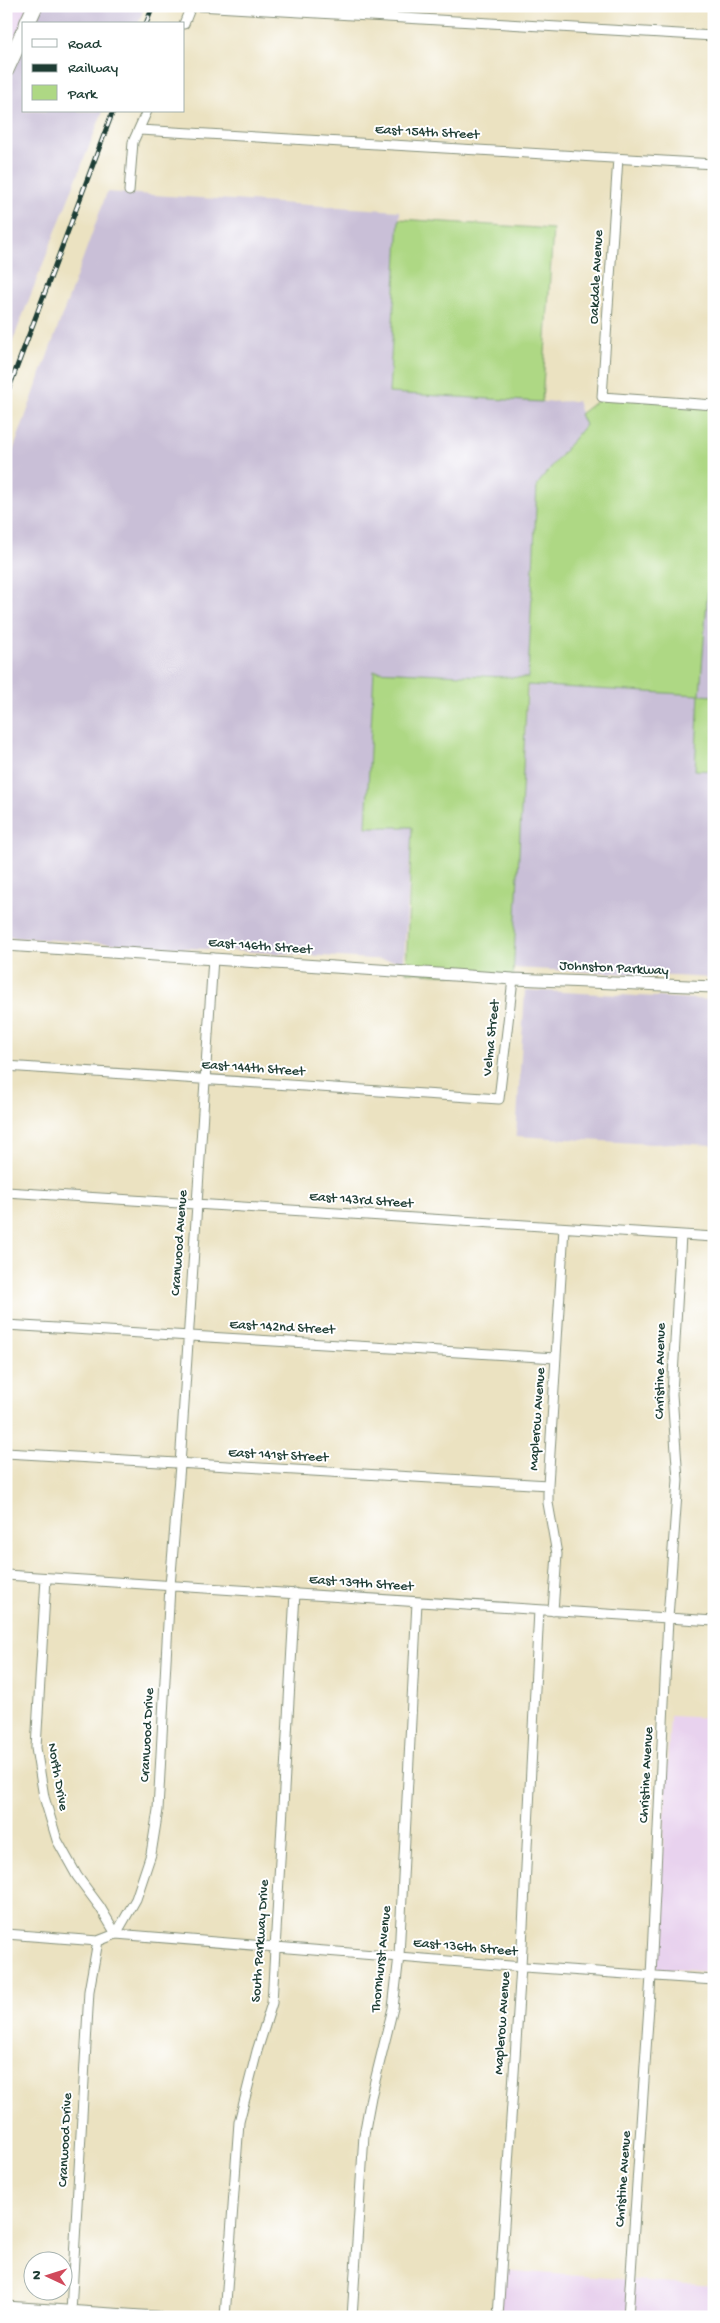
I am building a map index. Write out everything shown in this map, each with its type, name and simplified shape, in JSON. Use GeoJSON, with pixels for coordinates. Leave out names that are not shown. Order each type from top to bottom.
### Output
{"type":"FeatureCollection","features":[{"type":"Feature","properties":{"kind":"main road"},"geometry":{"type":"LineString","coordinates":[[28,22],[35,6]]}},
{"type":"Feature","properties":{"kind":"main road"},"geometry":{"type":"LineString","coordinates":[[6,70],[22,35]]}},
{"type":"Feature","properties":{"kind":"street"},"geometry":{"type":"LineString","coordinates":[[185,22],[191,6]]}},
{"type":"Feature","properties":{"kind":"street"},"geometry":{"type":"LineString","coordinates":[[198,6],[714,36]]}},
{"type":"Feature","properties":{"kind":"street"},"geometry":{"type":"LineString","coordinates":[[129,191],[133,142],[147,112]]}},
{"type":"Feature","properties":{"kind":"street","name":"East 154th Street"},"geometry":{"type":"LineString","coordinates":[[140,130],[714,164]]}},
{"type":"Feature","properties":{"kind":"street","name":"Oakdale Avenue"},"geometry":{"type":"LineString","coordinates":[[618,158],[602,397],[714,405]]}},
{"type":"Feature","properties":{"kind":"street","name":"East 146th Street"},"geometry":{"type":"LineString","coordinates":[[6,945],[512,979]]}},
{"type":"Feature","properties":{"kind":"street","name":"Cranwood Avenue"},"geometry":{"type":"LineString","coordinates":[[176,1530],[187,1336],[213,958]]}},
{"type":"Feature","properties":{"kind":"street","name":"Johnston Parkway"},"geometry":{"type":"LineString","coordinates":[[512,979],[714,988]]}},
{"type":"Feature","properties":{"kind":"street","name":"Velma Street"},"geometry":{"type":"LineString","coordinates":[[499,1099],[512,979]]}},
{"type":"Feature","properties":{"kind":"street","name":"East 144th Street"},"geometry":{"type":"LineString","coordinates":[[6,1066],[499,1099]]}},
{"type":"Feature","properties":{"kind":"street","name":"East 143rd Street"},"geometry":{"type":"LineString","coordinates":[[6,1192],[714,1237]]}},
{"type":"Feature","properties":{"kind":"street","name":"Maplerow Avenue"},"geometry":{"type":"LineString","coordinates":[[553,1611],[557,1554],[548,1503],[548,1485],[564,1228]]}},
{"type":"Feature","properties":{"kind":"street","name":"Christine Avenue"},"geometry":{"type":"LineString","coordinates":[[628,2317],[651,1976],[668,1618],[678,1480],[672,1374],[681,1235]]}},
{"type":"Feature","properties":{"kind":"street","name":"East 142nd Street"},"geometry":{"type":"LineString","coordinates":[[6,1325],[556,1358]]}},
{"type":"Feature","properties":{"kind":"street","name":"East 141st Street"},"geometry":{"type":"LineString","coordinates":[[6,1453],[180,1465],[548,1485]]}},
{"type":"Feature","properties":{"kind":"street","name":"Cranwood Drive"},"geometry":{"type":"LineString","coordinates":[[116,1934],[136,1899],[151,1854],[158,1810],[170,1586],[176,1530]]}},
{"type":"Feature","properties":{"kind":"street","name":"East 139th Street"},"geometry":{"type":"LineString","coordinates":[[6,1575],[714,1621]]}},
{"type":"Feature","properties":{"kind":"street","name":"North Drive"},"geometry":{"type":"LineString","coordinates":[[46,1578],[36,1748],[44,1797],[57,1840],[77,1876],[100,1907],[116,1934]]}},
{"type":"Feature","properties":{"kind":"street","name":"South Parkway Drive"},"geometry":{"type":"LineString","coordinates":[[225,2317],[239,2122],[256,2050],[272,2004],[295,1593]]}},
{"type":"Feature","properties":{"kind":"street","name":"Thornhurst Avenue"},"geometry":{"type":"LineString","coordinates":[[352,2317],[364,2135],[371,2097],[393,2008],[399,1956],[417,1602]]}},
{"type":"Feature","properties":{"kind":"street","name":"Maplerow Avenue"},"geometry":{"type":"LineString","coordinates":[[498,2317],[521,1966],[539,1610]]}},
{"type":"Feature","properties":{"kind":"street","name":"East 136th Street"},"geometry":{"type":"LineString","coordinates":[[6,1934],[98,1941],[116,1934],[276,1948],[714,1980]]}},
{"type":"Feature","properties":{"kind":"street","name":"Cranwood Drive"},"geometry":{"type":"LineString","coordinates":[[71,2312],[88,1991],[98,1941]]}},
{"type":"Feature","properties":{"kind":"street"},"geometry":{"type":"LineString","coordinates":[[6,2307],[157,2317]]}},
{"type":"Feature","properties":{"kind":"shaded area"},"geometry":{"type":"Polygon","coordinates":[[[6,6],[34,6],[27,22],[22,22],[22,33],[6,70],[6,6]]]}},
{"type":"Feature","properties":{"kind":"shaded area"},"geometry":{"type":"Polygon","coordinates":[[[40,6],[145,6],[139,22],[34,22],[40,6]]]}},
{"type":"Feature","properties":{"kind":"shaded area"},"geometry":{"type":"Polygon","coordinates":[[[22,48],[22,112],[103,112],[6,358],[6,84],[22,48]]]}},
{"type":"Feature","properties":{"kind":"shaded area"},"geometry":{"type":"Polygon","coordinates":[[[107,192],[400,211],[389,393],[542,402],[577,401],[585,425],[537,485],[528,679],[374,671],[366,827],[412,826],[404,961],[6,937],[6,470],[107,192]]]}},
{"type":"Feature","properties":{"kind":"shaded area"},"geometry":{"type":"Polygon","coordinates":[[[714,495],[714,696],[700,695],[696,770],[714,771],[714,978],[512,968],[528,685],[714,495]]]}},
{"type":"Feature","properties":{"kind":"shaded area"},"geometry":{"type":"Polygon","coordinates":[[[525,990],[714,1000],[714,1145],[653,1144],[516,1136],[525,990]]]}},
{"type":"Feature","properties":{"kind":"shaded area"},"geometry":{"type":"Polygon","coordinates":[[[670,1716],[714,1718],[714,1972],[656,1968],[670,1716]]]}},
{"type":"Feature","properties":{"kind":"shaded area"},"geometry":{"type":"Polygon","coordinates":[[[501,2270],[714,2286],[714,2317],[498,2317],[501,2270]]]}},
{"type":"Feature","properties":{"kind":"green space"},"geometry":{"type":"Polygon","coordinates":[[[399,219],[553,229],[542,402],[389,393],[399,219]]]}},
{"type":"Feature","properties":{"kind":"green space"},"geometry":{"type":"Polygon","coordinates":[[[602,397],[714,405],[714,504],[700,695],[714,696],[714,771],[695,770],[699,695],[527,685],[513,979],[406,972],[412,827],[366,827],[374,671],[528,678],[537,485],[585,425],[580,414],[602,397]]]}},
{"type":"Feature","properties":{"kind":"railway"},"geometry":{"type":"LineString","coordinates":[[147,22],[153,6]]}},
{"type":"Feature","properties":{"kind":"railway"},"geometry":{"type":"LineString","coordinates":[[6,396],[113,112]]}}]}
